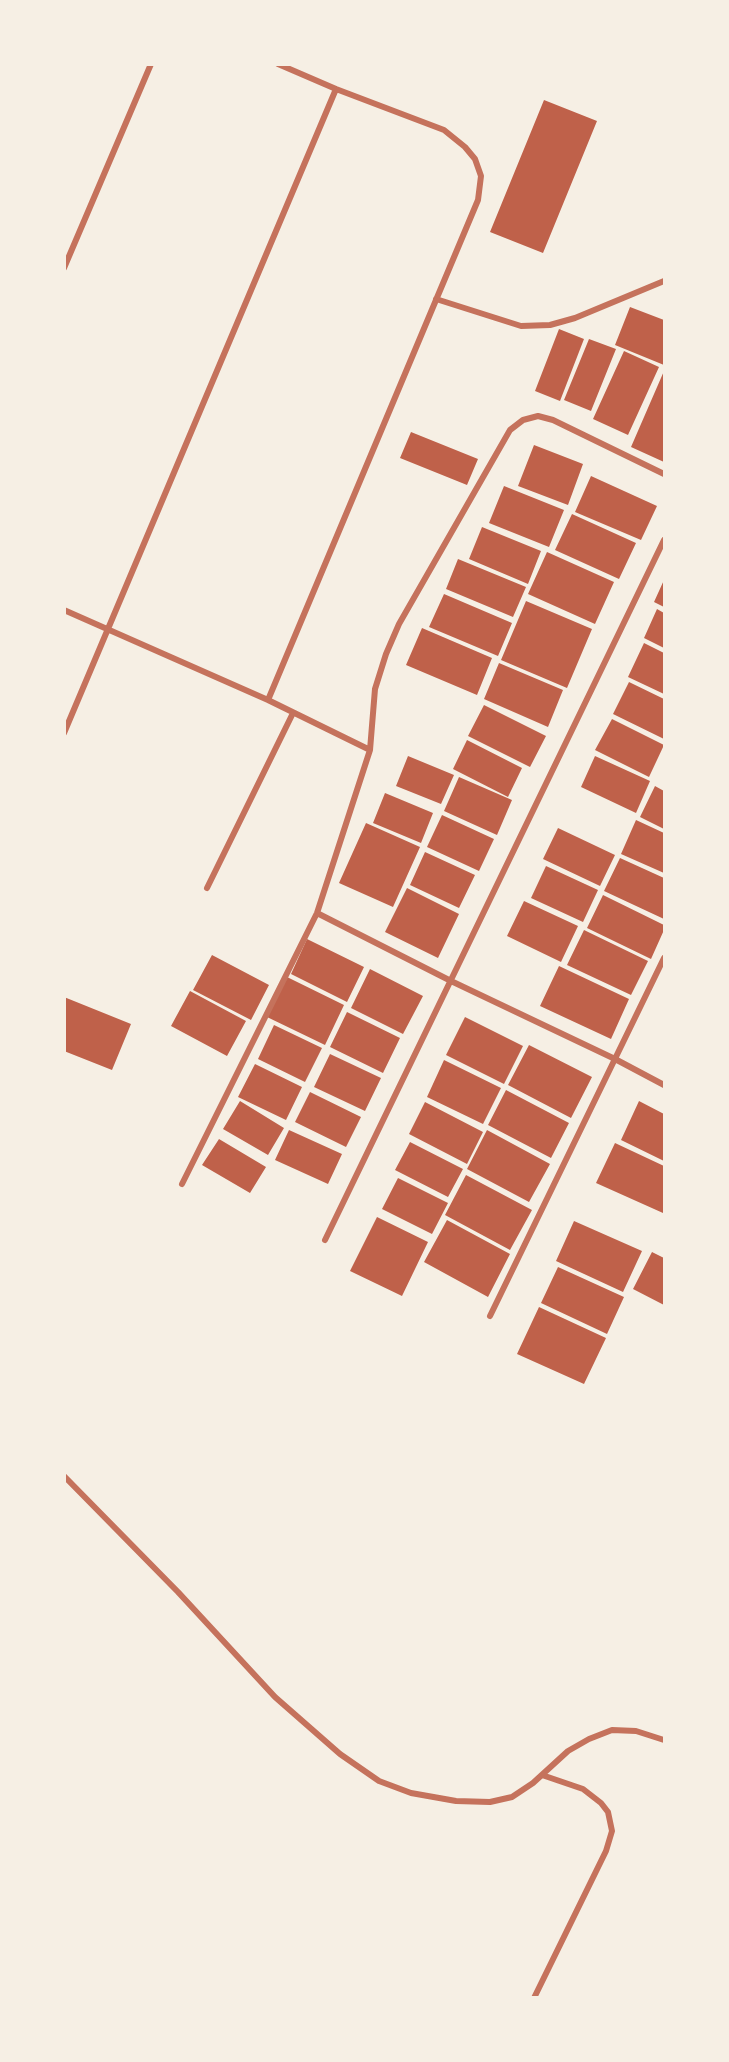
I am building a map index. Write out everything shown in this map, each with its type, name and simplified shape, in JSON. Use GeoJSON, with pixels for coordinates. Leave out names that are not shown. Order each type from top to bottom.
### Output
{"type":"FeatureCollection","features":[{"type":"Feature","properties":{"kind":"street"},"geometry":{"type":"LineString","coordinates":[[64,268],[151,64]]}},
{"type":"Feature","properties":{"kind":"street"},"geometry":{"type":"LineString","coordinates":[[268,700],[478,200],[481,176],[475,159],[444,129],[336,89],[278,64]]}},
{"type":"Feature","properties":{"kind":"street"},"geometry":{"type":"LineString","coordinates":[[64,733],[336,89]]}},
{"type":"Feature","properties":{"kind":"street"},"geometry":{"type":"LineString","coordinates":[[436,298],[521,326],[550,325],[575,318],[664,281]]}},
{"type":"Feature","properties":{"kind":"street"},"geometry":{"type":"LineString","coordinates":[[182,1184],[317,913],[370,750],[375,689],[386,654],[399,624],[510,430],[523,420],[538,416],[553,420],[664,474]]}},
{"type":"Feature","properties":{"kind":"street"},"geometry":{"type":"LineString","coordinates":[[325,1240],[664,540]]}},
{"type":"Feature","properties":{"kind":"street"},"geometry":{"type":"LineString","coordinates":[[64,610],[268,700],[370,750]]}},
{"type":"Feature","properties":{"kind":"street"},"geometry":{"type":"LineString","coordinates":[[207,888],[293,713]]}},
{"type":"Feature","properties":{"kind":"street"},"geometry":{"type":"LineString","coordinates":[[317,913],[664,1085]]}},
{"type":"Feature","properties":{"kind":"street"},"geometry":{"type":"LineString","coordinates":[[490,1316],[664,958]]}},
{"type":"Feature","properties":{"kind":"street"},"geometry":{"type":"LineString","coordinates":[[64,1476],[178,1592],[275,1697],[340,1754],[379,1781],[411,1793],[445,1799],[490,1802],[512,1797],[542,1775],[568,1751],[612,1730],[636,1731],[664,1740]]}},
{"type":"Feature","properties":{"kind":"street"},"geometry":{"type":"LineString","coordinates":[[534,1998],[606,1851],[612,1831],[608,1812],[601,1803],[583,1789],[542,1775]]}},
{"type":"Feature","properties":{"kind":"building"},"geometry":{"type":"Polygon","coordinates":[[[544,100],[597,121],[543,253],[490,232],[544,100]]]}},
{"type":"Feature","properties":{"kind":"building"},"geometry":{"type":"Polygon","coordinates":[[[630,307],[664,320],[664,365],[615,345],[630,307]]]}},
{"type":"Feature","properties":{"kind":"building"},"geometry":{"type":"Polygon","coordinates":[[[559,329],[584,339],[560,401],[535,391],[559,329]]]}},
{"type":"Feature","properties":{"kind":"building"},"geometry":{"type":"Polygon","coordinates":[[[589,339],[616,349],[591,411],[564,400],[589,339]]]}},
{"type":"Feature","properties":{"kind":"building"},"geometry":{"type":"Polygon","coordinates":[[[624,351],[659,367],[628,435],[593,419],[624,351]]]}},
{"type":"Feature","properties":{"kind":"building"},"geometry":{"type":"Polygon","coordinates":[[[664,371],[664,462],[631,447],[664,371]]]}},
{"type":"Feature","properties":{"kind":"building"},"geometry":{"type":"Polygon","coordinates":[[[411,432],[478,459],[467,485],[400,458],[411,432]]]}},
{"type":"Feature","properties":{"kind":"building"},"geometry":{"type":"Polygon","coordinates":[[[534,445],[583,464],[568,505],[518,486],[534,445]]]}},
{"type":"Feature","properties":{"kind":"building"},"geometry":{"type":"Polygon","coordinates":[[[591,476],[657,506],[641,540],[575,512],[591,476]]]}},
{"type":"Feature","properties":{"kind":"building"},"geometry":{"type":"Polygon","coordinates":[[[504,486],[564,510],[549,547],[489,523],[504,486]]]}},
{"type":"Feature","properties":{"kind":"building"},"geometry":{"type":"Polygon","coordinates":[[[572,514],[636,543],[619,579],[555,550],[572,514]]]}},
{"type":"Feature","properties":{"kind":"building"},"geometry":{"type":"Polygon","coordinates":[[[482,527],[541,551],[528,584],[469,559],[482,527]]]}},
{"type":"Feature","properties":{"kind":"building"},"geometry":{"type":"Polygon","coordinates":[[[547,552],[614,582],[595,624],[528,594],[547,552]]]}},
{"type":"Feature","properties":{"kind":"building"},"geometry":{"type":"Polygon","coordinates":[[[458,559],[526,587],[513,617],[446,589],[458,559]]]}},
{"type":"Feature","properties":{"kind":"building"},"geometry":{"type":"Polygon","coordinates":[[[664,580],[664,607],[654,602],[664,580]]]}},
{"type":"Feature","properties":{"kind":"building"},"geometry":{"type":"Polygon","coordinates":[[[444,594],[512,623],[498,656],[429,627],[444,594]]]}},
{"type":"Feature","properties":{"kind":"building"},"geometry":{"type":"Polygon","coordinates":[[[526,601],[592,629],[567,688],[501,660],[526,601]]]}},
{"type":"Feature","properties":{"kind":"building"},"geometry":{"type":"Polygon","coordinates":[[[657,609],[664,613],[664,648],[644,638],[657,609]]]}},
{"type":"Feature","properties":{"kind":"building"},"geometry":{"type":"Polygon","coordinates":[[[422,628],[492,658],[477,695],[406,665],[422,628]]]}},
{"type":"Feature","properties":{"kind":"building"},"geometry":{"type":"Polygon","coordinates":[[[644,643],[664,653],[664,694],[628,677],[644,643]]]}},
{"type":"Feature","properties":{"kind":"building"},"geometry":{"type":"Polygon","coordinates":[[[499,663],[563,690],[548,727],[484,699],[499,663]]]}},
{"type":"Feature","properties":{"kind":"building"},"geometry":{"type":"Polygon","coordinates":[[[629,682],[664,699],[664,739],[613,714],[629,682]]]}},
{"type":"Feature","properties":{"kind":"building"},"geometry":{"type":"Polygon","coordinates":[[[484,705],[546,736],[530,767],[468,736],[484,705]]]}},
{"type":"Feature","properties":{"kind":"building"},"geometry":{"type":"Polygon","coordinates":[[[612,719],[664,745],[649,777],[595,750],[612,719]]]}},
{"type":"Feature","properties":{"kind":"building"},"geometry":{"type":"Polygon","coordinates":[[[467,740],[522,768],[508,797],[453,769],[467,740]]]}},
{"type":"Feature","properties":{"kind":"building"},"geometry":{"type":"Polygon","coordinates":[[[408,756],[454,775],[441,804],[396,786],[408,756]]]}},
{"type":"Feature","properties":{"kind":"building"},"geometry":{"type":"Polygon","coordinates":[[[595,756],[650,781],[636,813],[581,787],[595,756]]]}},
{"type":"Feature","properties":{"kind":"building"},"geometry":{"type":"Polygon","coordinates":[[[459,777],[512,800],[497,835],[444,811],[459,777]]]}},
{"type":"Feature","properties":{"kind":"building"},"geometry":{"type":"Polygon","coordinates":[[[655,786],[664,791],[664,829],[640,817],[655,786]]]}},
{"type":"Feature","properties":{"kind":"building"},"geometry":{"type":"Polygon","coordinates":[[[385,793],[433,813],[421,843],[373,823],[385,793]]]}},
{"type":"Feature","properties":{"kind":"building"},"geometry":{"type":"Polygon","coordinates":[[[442,815],[494,839],[479,871],[427,847],[442,815]]]}},
{"type":"Feature","properties":{"kind":"building"},"geometry":{"type":"Polygon","coordinates":[[[636,820],[664,833],[664,873],[621,854],[636,820]]]}},
{"type":"Feature","properties":{"kind":"building"},"geometry":{"type":"Polygon","coordinates":[[[366,823],[420,847],[393,907],[339,883],[366,823]]]}},
{"type":"Feature","properties":{"kind":"building"},"geometry":{"type":"Polygon","coordinates":[[[558,828],[615,855],[600,886],[543,859],[558,828]]]}},
{"type":"Feature","properties":{"kind":"building"},"geometry":{"type":"Polygon","coordinates":[[[425,852],[475,875],[459,908],[410,885],[425,852]]]}},
{"type":"Feature","properties":{"kind":"building"},"geometry":{"type":"Polygon","coordinates":[[[620,858],[664,878],[664,919],[604,891],[620,858]]]}},
{"type":"Feature","properties":{"kind":"building"},"geometry":{"type":"Polygon","coordinates":[[[546,866],[598,890],[583,922],[531,898],[546,866]]]}},
{"type":"Feature","properties":{"kind":"building"},"geometry":{"type":"Polygon","coordinates":[[[407,888],[459,914],[438,958],[385,932],[407,888]]]}},
{"type":"Feature","properties":{"kind":"building"},"geometry":{"type":"Polygon","coordinates":[[[603,895],[664,925],[651,959],[587,928],[603,895]]]}},
{"type":"Feature","properties":{"kind":"building"},"geometry":{"type":"Polygon","coordinates":[[[524,901],[578,926],[561,962],[507,936],[524,901]]]}},
{"type":"Feature","properties":{"kind":"building"},"geometry":{"type":"Polygon","coordinates":[[[584,930],[648,961],[631,995],[567,965],[584,930]]]}},
{"type":"Feature","properties":{"kind":"building"},"geometry":{"type":"Polygon","coordinates":[[[307,939],[364,967],[347,1002],[291,974],[307,939]]]}},
{"type":"Feature","properties":{"kind":"building"},"geometry":{"type":"Polygon","coordinates":[[[212,955],[269,985],[251,1020],[193,990],[212,955]]]}},
{"type":"Feature","properties":{"kind":"building"},"geometry":{"type":"Polygon","coordinates":[[[559,966],[629,999],[611,1039],[540,1006],[559,966]]]}},
{"type":"Feature","properties":{"kind":"building"},"geometry":{"type":"Polygon","coordinates":[[[370,969],[423,996],[403,1034],[351,1008],[370,969]]]}},
{"type":"Feature","properties":{"kind":"building"},"geometry":{"type":"Polygon","coordinates":[[[287,977],[344,1005],[325,1045],[267,1017],[287,977]]]}},
{"type":"Feature","properties":{"kind":"building"},"geometry":{"type":"Polygon","coordinates":[[[190,991],[246,1021],[227,1056],[171,1026],[190,991]]]}},
{"type":"Feature","properties":{"kind":"building"},"geometry":{"type":"Polygon","coordinates":[[[64,997],[131,1024],[112,1070],[64,1051],[64,997]]]}},
{"type":"Feature","properties":{"kind":"building"},"geometry":{"type":"Polygon","coordinates":[[[347,1012],[400,1038],[383,1073],[330,1047],[347,1012]]]}},
{"type":"Feature","properties":{"kind":"building"},"geometry":{"type":"Polygon","coordinates":[[[465,1017],[523,1046],[504,1084],[446,1055],[465,1017]]]}},
{"type":"Feature","properties":{"kind":"building"},"geometry":{"type":"Polygon","coordinates":[[[274,1025],[322,1048],[305,1082],[258,1059],[274,1025]]]}},
{"type":"Feature","properties":{"kind":"building"},"geometry":{"type":"Polygon","coordinates":[[[529,1045],[592,1077],[571,1118],[508,1085],[529,1045]]]}},
{"type":"Feature","properties":{"kind":"building"},"geometry":{"type":"Polygon","coordinates":[[[330,1054],[381,1078],[365,1111],[314,1087],[330,1054]]]}},
{"type":"Feature","properties":{"kind":"building"},"geometry":{"type":"Polygon","coordinates":[[[444,1060],[501,1088],[483,1124],[427,1097],[444,1060]]]}},
{"type":"Feature","properties":{"kind":"building"},"geometry":{"type":"Polygon","coordinates":[[[255,1064],[302,1087],[286,1120],[238,1097],[255,1064]]]}},
{"type":"Feature","properties":{"kind":"building"},"geometry":{"type":"Polygon","coordinates":[[[506,1090],[569,1123],[551,1158],[488,1125],[506,1090]]]}},
{"type":"Feature","properties":{"kind":"building"},"geometry":{"type":"Polygon","coordinates":[[[310,1092],[361,1117],[346,1147],[295,1122],[310,1092]]]}},
{"type":"Feature","properties":{"kind":"building"},"geometry":{"type":"Polygon","coordinates":[[[240,1101],[284,1128],[268,1155],[223,1129],[240,1101]]]}},
{"type":"Feature","properties":{"kind":"building"},"geometry":{"type":"Polygon","coordinates":[[[639,1101],[664,1114],[664,1161],[621,1140],[639,1101]]]}},
{"type":"Feature","properties":{"kind":"building"},"geometry":{"type":"Polygon","coordinates":[[[425,1102],[483,1132],[467,1164],[409,1134],[425,1102]]]}},
{"type":"Feature","properties":{"kind":"building"},"geometry":{"type":"Polygon","coordinates":[[[289,1130],[342,1154],[328,1184],[275,1160],[289,1130]]]}},
{"type":"Feature","properties":{"kind":"building"},"geometry":{"type":"Polygon","coordinates":[[[487,1130],[550,1164],[529,1202],[467,1169],[487,1130]]]}},
{"type":"Feature","properties":{"kind":"building"},"geometry":{"type":"Polygon","coordinates":[[[219,1139],[266,1167],[250,1193],[202,1165],[219,1139]]]}},
{"type":"Feature","properties":{"kind":"building"},"geometry":{"type":"Polygon","coordinates":[[[410,1142],[463,1169],[448,1197],[395,1170],[410,1142]]]}},
{"type":"Feature","properties":{"kind":"building"},"geometry":{"type":"Polygon","coordinates":[[[615,1143],[664,1166],[663,1213],[596,1183],[615,1143]]]}},
{"type":"Feature","properties":{"kind":"building"},"geometry":{"type":"Polygon","coordinates":[[[466,1175],[532,1210],[510,1250],[445,1215],[466,1175]]]}},
{"type":"Feature","properties":{"kind":"building"},"geometry":{"type":"Polygon","coordinates":[[[398,1178],[448,1203],[432,1234],[382,1209],[398,1178]]]}},
{"type":"Feature","properties":{"kind":"building"},"geometry":{"type":"Polygon","coordinates":[[[377,1217],[428,1242],[402,1296],[350,1271],[377,1217]]]}},
{"type":"Feature","properties":{"kind":"building"},"geometry":{"type":"Polygon","coordinates":[[[447,1220],[510,1254],[488,1297],[424,1262],[447,1220]]]}},
{"type":"Feature","properties":{"kind":"building"},"geometry":{"type":"Polygon","coordinates":[[[574,1221],[642,1251],[623,1292],[556,1261],[574,1221]]]}},
{"type":"Feature","properties":{"kind":"building"},"geometry":{"type":"Polygon","coordinates":[[[652,1252],[664,1258],[664,1305],[633,1289],[652,1252]]]}},
{"type":"Feature","properties":{"kind":"building"},"geometry":{"type":"Polygon","coordinates":[[[558,1267],[624,1297],[607,1334],[541,1303],[558,1267]]]}},
{"type":"Feature","properties":{"kind":"building"},"geometry":{"type":"Polygon","coordinates":[[[539,1307],[606,1338],[584,1384],[517,1354],[539,1307]]]}}]}
